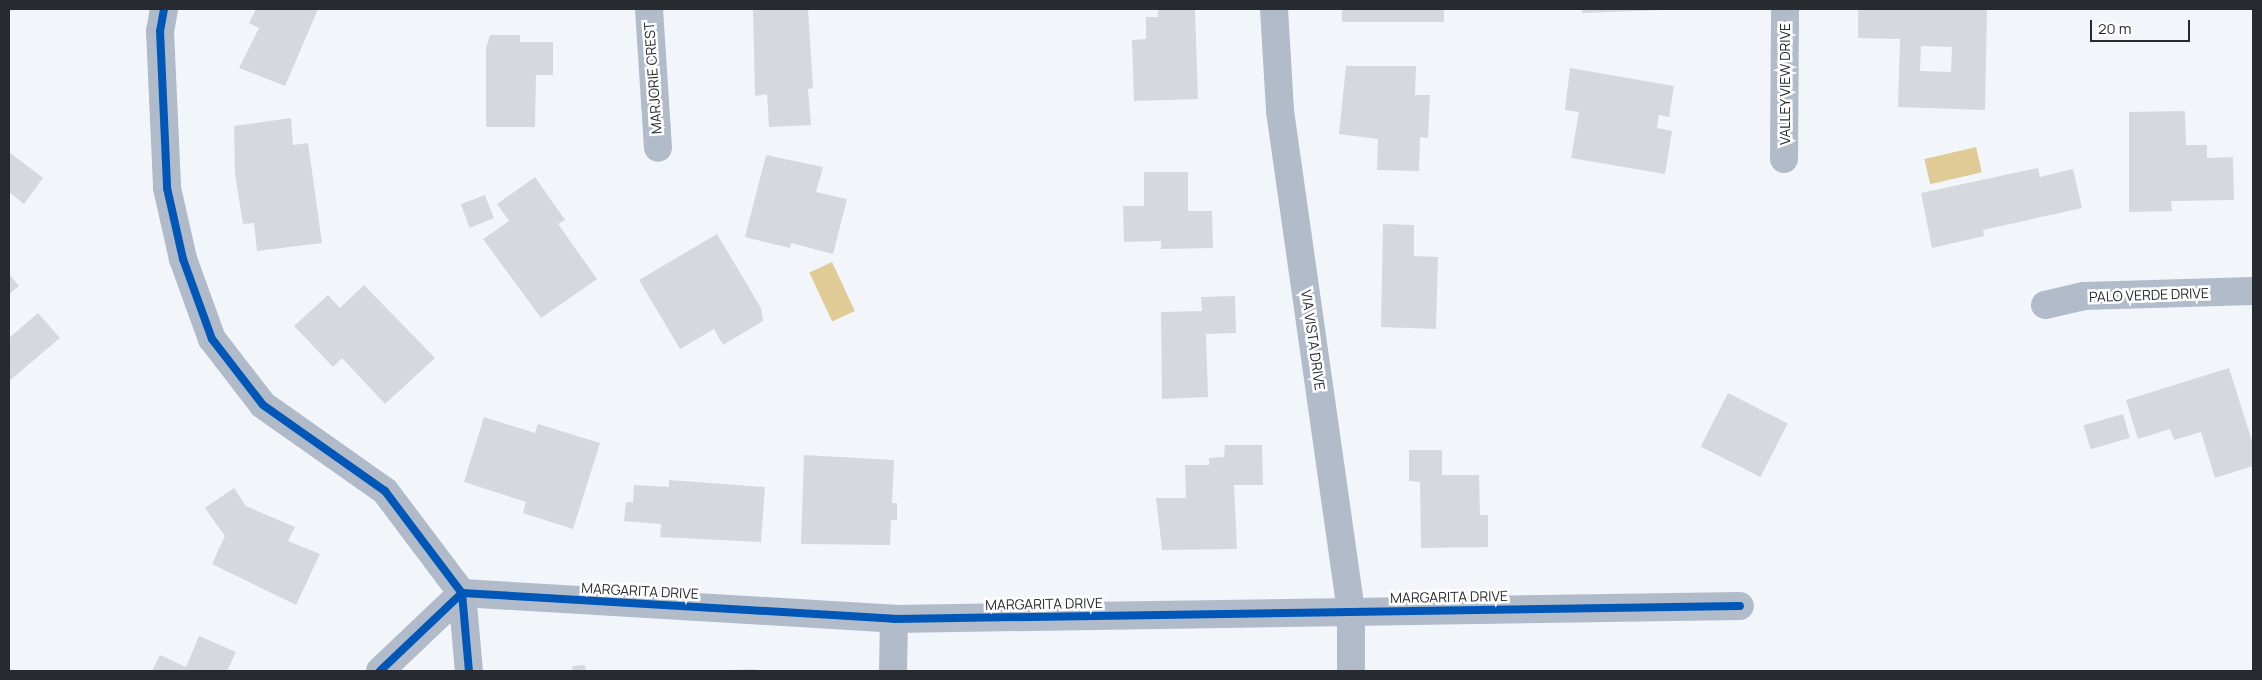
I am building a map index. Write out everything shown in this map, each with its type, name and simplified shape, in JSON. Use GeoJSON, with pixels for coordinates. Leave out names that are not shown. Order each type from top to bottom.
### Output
{"type":"FeatureCollection","features":[{"type":"Feature","properties":{"kind":"street"},"geometry":{"type":"LineString","coordinates":[[164,9],[160,30],[167,188],[183,259],[212,339],[263,405],[385,491],[462,593],[469,671]]}},
{"type":"Feature","properties":{"kind":"street","name":"MARJORIE CREST"},"geometry":{"type":"LineString","coordinates":[[649,9],[658,148]]}},
{"type":"Feature","properties":{"kind":"street","name":"VIA VISTA DRIVE"},"geometry":{"type":"LineString","coordinates":[[1274,9],[1280,111],[1352,610],[1351,671]]}},
{"type":"Feature","properties":{"kind":"street","name":"VALLEY VIEW DRIVE"},"geometry":{"type":"LineString","coordinates":[[1784,158],[1785,9]]}},
{"type":"Feature","properties":{"kind":"street","name":"PALO VERDE DRIVE"},"geometry":{"type":"LineString","coordinates":[[2045,305],[2084,296],[2253,291]]}},
{"type":"Feature","properties":{"kind":"street"},"geometry":{"type":"LineString","coordinates":[[380,671],[462,593]]}},
{"type":"Feature","properties":{"kind":"street","name":"MARGARITA DRIVE"},"geometry":{"type":"LineString","coordinates":[[462,593],[894,619],[1352,610],[1740,606]]}},
{"type":"Feature","properties":{"kind":"street"},"geometry":{"type":"LineString","coordinates":[[893,671],[894,619]]}},
{"type":"Feature","properties":{"kind":"shaded area"},"geometry":{"type":"Polygon","coordinates":[[[1976,147],[1982,172],[1930,184],[1924,159],[1976,147]]]}},
{"type":"Feature","properties":{"kind":"shaded area"},"geometry":{"type":"Polygon","coordinates":[[[832,262],[855,311],[832,322],[809,273],[832,262]]]}},
{"type":"Feature","properties":{"kind":"building"},"geometry":{"type":"Polygon","coordinates":[[[256,9],[318,9],[285,86],[239,68],[259,28],[249,23],[256,9]]]}},
{"type":"Feature","properties":{"kind":"building"},"geometry":{"type":"Polygon","coordinates":[[[753,9],[808,9],[813,88],[808,89],[811,125],[769,127],[767,94],[755,96],[753,9]]]}},
{"type":"Feature","properties":{"kind":"building"},"geometry":{"type":"Polygon","coordinates":[[[1158,9],[1195,9],[1198,99],[1134,101],[1132,40],[1146,39],[1146,17],[1158,17],[1158,9]]]}},
{"type":"Feature","properties":{"kind":"building"},"geometry":{"type":"Polygon","coordinates":[[[1342,9],[1444,9],[1444,22],[1342,22],[1342,9]]]}},
{"type":"Feature","properties":{"kind":"building"},"geometry":{"type":"Polygon","coordinates":[[[1582,9],[1664,9],[1664,10],[1582,13],[1582,9]]]}},
{"type":"Feature","properties":{"kind":"building"},"geometry":{"type":"Polygon","coordinates":[[[1858,9],[1987,9],[1985,110],[1898,107],[1900,39],[1858,38],[1858,9]],[[1921,46],[1920,71],[1951,72],[1952,47],[1921,46]]]}},
{"type":"Feature","properties":{"kind":"building"},"geometry":{"type":"Polygon","coordinates":[[[490,35],[520,35],[520,42],[553,42],[553,75],[536,75],[535,127],[486,127],[486,48],[490,35]]]}},
{"type":"Feature","properties":{"kind":"building"},"geometry":{"type":"Polygon","coordinates":[[[1346,66],[1416,66],[1415,95],[1430,95],[1428,138],[1420,137],[1419,171],[1377,170],[1378,139],[1339,134],[1346,66]]]}},
{"type":"Feature","properties":{"kind":"building"},"geometry":{"type":"Polygon","coordinates":[[[1570,68],[1674,86],[1669,117],[1659,115],[1657,128],[1672,131],[1665,174],[1571,158],[1579,112],[1565,110],[1570,68]]]}},
{"type":"Feature","properties":{"kind":"building"},"geometry":{"type":"Polygon","coordinates":[[[2185,111],[2186,145],[2207,145],[2207,158],[2233,157],[2234,200],[2171,201],[2172,211],[2129,212],[2129,112],[2185,111]]]}},
{"type":"Feature","properties":{"kind":"building"},"geometry":{"type":"Polygon","coordinates":[[[291,118],[293,145],[308,143],[322,243],[257,251],[254,223],[243,224],[235,174],[234,126],[291,118]]]}},
{"type":"Feature","properties":{"kind":"building"},"geometry":{"type":"Polygon","coordinates":[[[9,152],[43,178],[24,204],[9,192],[9,152]]]}},
{"type":"Feature","properties":{"kind":"building"},"geometry":{"type":"Polygon","coordinates":[[[766,155],[823,167],[816,192],[847,199],[833,254],[791,243],[790,248],[745,237],[766,155]]]}},
{"type":"Feature","properties":{"kind":"building"},"geometry":{"type":"Polygon","coordinates":[[[2038,168],[2040,177],[2073,169],[2082,208],[1983,230],[1984,236],[1932,248],[1921,193],[2038,168]]]}},
{"type":"Feature","properties":{"kind":"building"},"geometry":{"type":"Polygon","coordinates":[[[1144,172],[1188,172],[1188,211],[1212,211],[1213,248],[1161,249],[1161,241],[1124,242],[1123,206],[1144,206],[1144,172]]]}},
{"type":"Feature","properties":{"kind":"building"},"geometry":{"type":"Polygon","coordinates":[[[535,177],[565,220],[558,224],[597,279],[541,318],[483,239],[509,221],[497,204],[535,177]]]}},
{"type":"Feature","properties":{"kind":"building"},"geometry":{"type":"Polygon","coordinates":[[[485,195],[494,218],[470,228],[461,204],[485,195]]]}},
{"type":"Feature","properties":{"kind":"building"},"geometry":{"type":"Polygon","coordinates":[[[1383,224],[1414,225],[1414,256],[1438,257],[1436,329],[1381,327],[1383,224]]]}},
{"type":"Feature","properties":{"kind":"building"},"geometry":{"type":"Polygon","coordinates":[[[717,234],[761,308],[763,321],[723,345],[714,329],[680,349],[639,280],[717,234]]]}},
{"type":"Feature","properties":{"kind":"building"},"geometry":{"type":"Polygon","coordinates":[[[9,274],[19,286],[9,294],[9,274]]]}},
{"type":"Feature","properties":{"kind":"building"},"geometry":{"type":"Polygon","coordinates":[[[364,285],[435,358],[385,404],[342,358],[333,367],[294,326],[328,295],[340,308],[364,285]]]}},
{"type":"Feature","properties":{"kind":"building"},"geometry":{"type":"Polygon","coordinates":[[[1235,296],[1236,333],[1206,334],[1208,397],[1162,399],[1161,312],[1202,311],[1201,297],[1235,296]]]}},
{"type":"Feature","properties":{"kind":"building"},"geometry":{"type":"Polygon","coordinates":[[[38,313],[60,338],[9,381],[9,338],[38,313]]]}},
{"type":"Feature","properties":{"kind":"building"},"geometry":{"type":"Polygon","coordinates":[[[2229,368],[2253,444],[2253,466],[2215,478],[2201,432],[2174,440],[2170,429],[2138,439],[2126,400],[2229,368]]]}},
{"type":"Feature","properties":{"kind":"building"},"geometry":{"type":"Polygon","coordinates":[[[1728,393],[1788,423],[1760,477],[1701,446],[1728,393]]]}},
{"type":"Feature","properties":{"kind":"building"},"geometry":{"type":"Polygon","coordinates":[[[2123,414],[2130,438],[2090,449],[2084,425],[2123,414]]]}},
{"type":"Feature","properties":{"kind":"building"},"geometry":{"type":"Polygon","coordinates":[[[484,417],[535,433],[538,424],[600,443],[573,529],[523,513],[526,502],[464,482],[484,417]]]}},
{"type":"Feature","properties":{"kind":"building"},"geometry":{"type":"Polygon","coordinates":[[[1225,445],[1262,445],[1263,485],[1234,485],[1237,549],[1162,550],[1156,498],[1186,498],[1185,465],[1209,465],[1209,458],[1224,457],[1225,445]]]}},
{"type":"Feature","properties":{"kind":"building"},"geometry":{"type":"Polygon","coordinates":[[[1409,450],[1442,450],[1442,475],[1479,475],[1480,515],[1488,515],[1488,547],[1421,548],[1420,482],[1409,481],[1409,450]]]}},
{"type":"Feature","properties":{"kind":"building"},"geometry":{"type":"Polygon","coordinates":[[[804,455],[894,460],[892,503],[897,503],[897,520],[891,520],[890,545],[801,544],[804,455]]]}},
{"type":"Feature","properties":{"kind":"building"},"geometry":{"type":"Polygon","coordinates":[[[669,480],[765,487],[761,542],[660,537],[661,524],[624,521],[626,502],[633,502],[634,485],[669,487],[669,480]]]}},
{"type":"Feature","properties":{"kind":"building"},"geometry":{"type":"Polygon","coordinates":[[[234,488],[246,506],[295,527],[288,541],[320,554],[296,605],[212,564],[225,536],[205,508],[234,488]]]}},
{"type":"Feature","properties":{"kind":"building"},"geometry":{"type":"Polygon","coordinates":[[[199,636],[236,652],[227,671],[152,671],[160,655],[186,667],[199,636]]]}},
{"type":"Feature","properties":{"kind":"building"},"geometry":{"type":"Polygon","coordinates":[[[585,665],[586,671],[573,671],[572,666],[585,665]]]}},
{"type":"Feature","properties":{"kind":"building"},"geometry":{"type":"Polygon","coordinates":[[[756,669],[756,671],[729,671],[729,670],[756,669]]]}},
{"type":"Feature","properties":{"kind":"cycle path"},"geometry":{"type":"LineString","coordinates":[[164,9],[160,31],[167,188],[183,259],[212,339],[263,405],[385,491],[462,593],[469,671]]}},
{"type":"Feature","properties":{"kind":"cycle path"},"geometry":{"type":"LineString","coordinates":[[380,671],[462,593],[894,619],[1740,606]]}}]}
